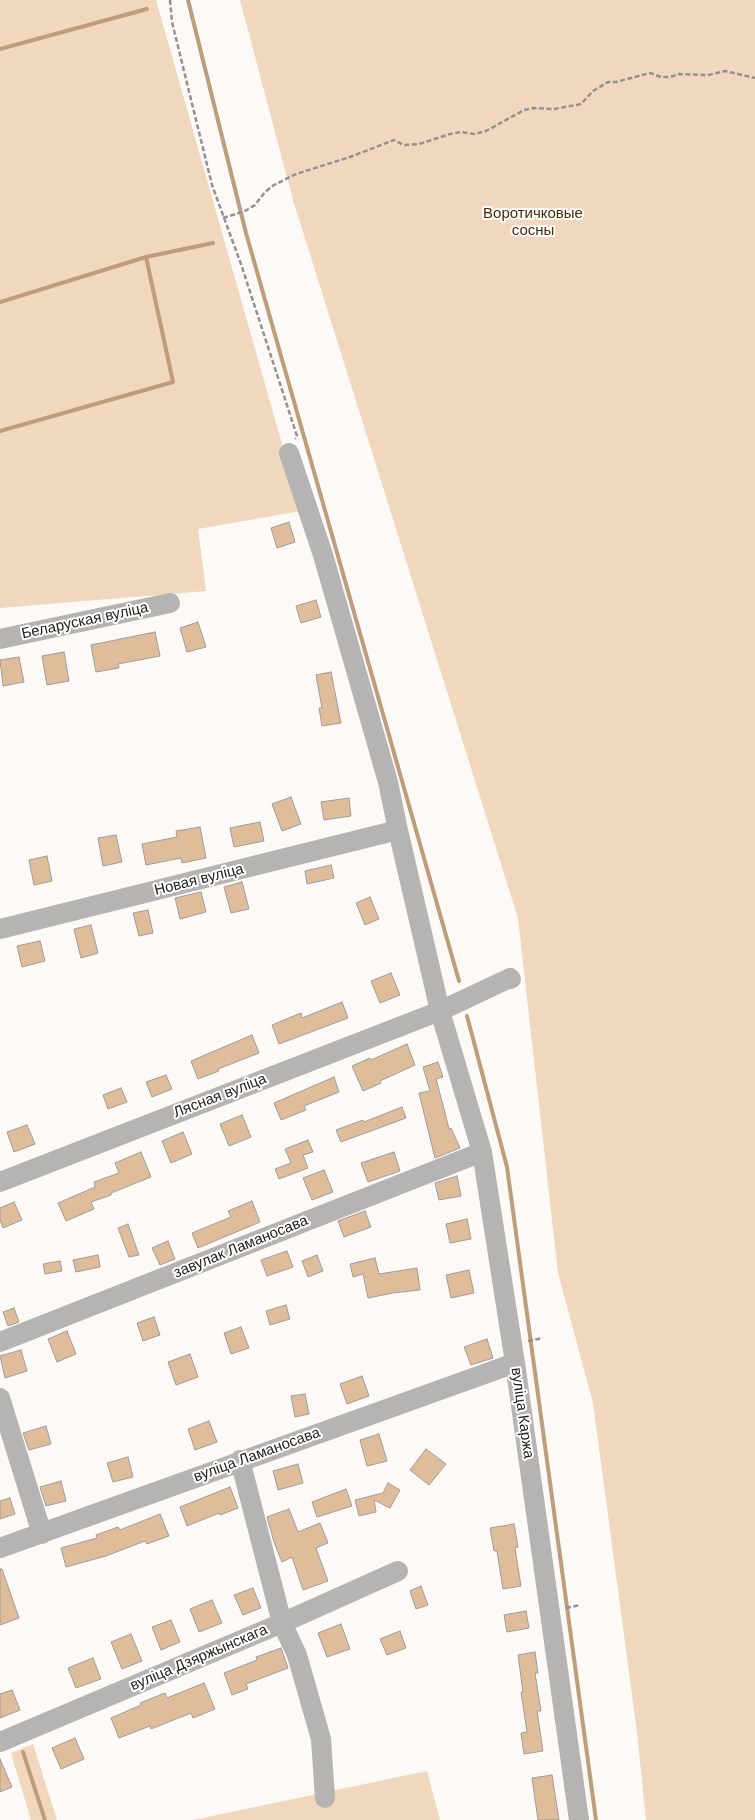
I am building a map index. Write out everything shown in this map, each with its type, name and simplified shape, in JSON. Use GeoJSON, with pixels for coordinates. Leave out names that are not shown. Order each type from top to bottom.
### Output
{"type":"FeatureCollection","features":[{"type":"Feature","properties":{"kind":"street"},"geometry":{"type":"LineString","coordinates":[[288,453],[328,574],[388,782],[440,1011]]}},
{"type":"Feature","properties":{"kind":"street","name":"Беларуская вуліца"},"geometry":{"type":"LineString","coordinates":[[0,638],[170,603]]}},
{"type":"Feature","properties":{"kind":"street","name":"Новая вуліца"},"geometry":{"type":"LineString","coordinates":[[0,929],[398,830]]}},
{"type":"Feature","properties":{"kind":"street","name":"Лясная вуліца"},"geometry":{"type":"LineString","coordinates":[[0,1182],[440,1011],[511,979]]}},
{"type":"Feature","properties":{"kind":"street","name":"вуліца Каржа"},"geometry":{"type":"LineString","coordinates":[[440,1011],[482,1152],[515,1362],[579,1820]]}},
{"type":"Feature","properties":{"kind":"street","name":"завулак Ламаносава"},"geometry":{"type":"LineString","coordinates":[[0,1342],[482,1152]]}},
{"type":"Feature","properties":{"kind":"street","name":"вуліца Ламаносава"},"geometry":{"type":"LineString","coordinates":[[0,1548],[515,1362]]}},
{"type":"Feature","properties":{"kind":"street"},"geometry":{"type":"LineString","coordinates":[[0,1398],[42,1534]]}},
{"type":"Feature","properties":{"kind":"street"},"geometry":{"type":"LineString","coordinates":[[240,1460],[282,1623],[297,1654],[321,1739],[325,1798]]}},
{"type":"Feature","properties":{"kind":"street","name":"вуліца Дзяржынскага"},"geometry":{"type":"LineString","coordinates":[[0,1742],[282,1623],[398,1571]]}},
{"type":"Feature","properties":{"kind":"path"},"geometry":{"type":"LineString","coordinates":[[170,0],[172,22],[212,185],[241,264],[297,436],[288,453]]}},
{"type":"Feature","properties":{"kind":"path"},"geometry":{"type":"LineString","coordinates":[[223,218],[255,205],[265,192],[274,185],[296,174],[350,157],[394,140],[404,145],[419,144],[450,134],[461,132],[474,134],[486,131],[524,110],[533,108],[554,110],[580,104],[593,91],[608,82],[616,82],[650,73],[661,77],[670,77],[679,74],[708,75],[725,71],[755,78]]}},
{"type":"Feature","properties":{"kind":"path"},"geometry":{"type":"LineString","coordinates":[[524,1342],[543,1338]]}},
{"type":"Feature","properties":{"kind":"green space"},"geometry":{"type":"Polygon","coordinates":[[[0,0],[156,0],[301,511],[198,529],[206,591],[0,608],[0,0]]]}},
{"type":"Feature","properties":{"kind":"green space","name":"Воротичковые сосны"},"geometry":{"type":"Polygon","coordinates":[[[240,0],[755,0],[755,1820],[646,1820],[637,1732],[593,1403],[558,1273],[518,918],[293,200],[240,0]]]}},
{"type":"Feature","properties":{"kind":"green space"},"geometry":{"type":"Polygon","coordinates":[[[33,1744],[57,1820],[31,1820],[11,1753],[33,1744]]]}},
{"type":"Feature","properties":{"kind":"green space"},"geometry":{"type":"Polygon","coordinates":[[[427,1771],[440,1820],[193,1820],[427,1771]]]}},
{"type":"Feature","properties":{"kind":"building"},"geometry":{"type":"Polygon","coordinates":[[[289,522],[295,542],[277,548],[271,528],[289,522]]]}},
{"type":"Feature","properties":{"kind":"building"},"geometry":{"type":"Polygon","coordinates":[[[316,600],[321,617],[301,623],[296,606],[316,600]]]}},
{"type":"Feature","properties":{"kind":"building"},"geometry":{"type":"Polygon","coordinates":[[[198,622],[206,647],[187,652],[180,628],[198,622]]]}},
{"type":"Feature","properties":{"kind":"building"},"geometry":{"type":"Polygon","coordinates":[[[155,632],[160,656],[118,664],[119,668],[96,672],[91,645],[155,632]]]}},
{"type":"Feature","properties":{"kind":"building"},"geometry":{"type":"Polygon","coordinates":[[[64,652],[69,681],[47,685],[42,656],[64,652]]]}},
{"type":"Feature","properties":{"kind":"building"},"geometry":{"type":"Polygon","coordinates":[[[19,657],[24,682],[3,686],[0,660],[19,657]]]}},
{"type":"Feature","properties":{"kind":"building"},"geometry":{"type":"Polygon","coordinates":[[[331,672],[341,723],[322,726],[319,708],[322,708],[316,675],[331,672]]]}},
{"type":"Feature","properties":{"kind":"building"},"geometry":{"type":"Polygon","coordinates":[[[291,797],[301,824],[282,831],[272,804],[291,797]]]}},
{"type":"Feature","properties":{"kind":"building"},"geometry":{"type":"Polygon","coordinates":[[[349,798],[351,816],[324,820],[321,802],[349,798]]]}},
{"type":"Feature","properties":{"kind":"building"},"geometry":{"type":"Polygon","coordinates":[[[260,822],[264,841],[234,847],[230,828],[260,822]]]}},
{"type":"Feature","properties":{"kind":"building"},"geometry":{"type":"Polygon","coordinates":[[[200,827],[206,858],[182,863],[181,858],[146,865],[142,844],[177,837],[176,831],[200,827]]]}},
{"type":"Feature","properties":{"kind":"building"},"geometry":{"type":"Polygon","coordinates":[[[116,835],[122,862],[103,866],[98,838],[116,835]]]}},
{"type":"Feature","properties":{"kind":"building"},"geometry":{"type":"Polygon","coordinates":[[[47,856],[52,881],[34,885],[29,860],[47,856]]]}},
{"type":"Feature","properties":{"kind":"building"},"geometry":{"type":"Polygon","coordinates":[[[331,865],[334,878],[307,884],[305,871],[331,865]]]}},
{"type":"Feature","properties":{"kind":"building"},"geometry":{"type":"Polygon","coordinates":[[[242,882],[249,909],[231,913],[224,887],[242,882]]]}},
{"type":"Feature","properties":{"kind":"building"},"geometry":{"type":"Polygon","coordinates":[[[201,892],[206,912],[180,919],[175,898],[201,892]]]}},
{"type":"Feature","properties":{"kind":"building"},"geometry":{"type":"Polygon","coordinates":[[[370,897],[379,919],[365,925],[356,903],[370,897]]]}},
{"type":"Feature","properties":{"kind":"building"},"geometry":{"type":"Polygon","coordinates":[[[148,910],[153,933],[139,936],[133,913],[148,910]]]}},
{"type":"Feature","properties":{"kind":"building"},"geometry":{"type":"Polygon","coordinates":[[[91,925],[98,953],[81,958],[74,929],[91,925]]]}},
{"type":"Feature","properties":{"kind":"building"},"geometry":{"type":"Polygon","coordinates":[[[40,941],[45,961],[22,967],[17,946],[40,941]]]}},
{"type":"Feature","properties":{"kind":"building"},"geometry":{"type":"Polygon","coordinates":[[[391,973],[400,995],[380,1003],[371,981],[391,973]]]}},
{"type":"Feature","properties":{"kind":"building"},"geometry":{"type":"Polygon","coordinates":[[[342,1002],[348,1018],[279,1044],[272,1025],[301,1013],[302,1018],[342,1002]]]}},
{"type":"Feature","properties":{"kind":"building"},"geometry":{"type":"Polygon","coordinates":[[[252,1035],[259,1053],[198,1079],[191,1061],[252,1035]]]}},
{"type":"Feature","properties":{"kind":"building"},"geometry":{"type":"Polygon","coordinates":[[[407,1044],[415,1065],[363,1091],[352,1066],[407,1044]]]}},
{"type":"Feature","properties":{"kind":"building"},"geometry":{"type":"Polygon","coordinates":[[[438,1062],[443,1077],[436,1079],[449,1129],[451,1128],[460,1148],[435,1158],[419,1093],[430,1091],[423,1067],[438,1062]]]}},
{"type":"Feature","properties":{"kind":"building"},"geometry":{"type":"Polygon","coordinates":[[[166,1075],[172,1089],[152,1097],[146,1082],[166,1075]]]}},
{"type":"Feature","properties":{"kind":"building"},"geometry":{"type":"Polygon","coordinates":[[[334,1077],[339,1092],[304,1106],[306,1110],[281,1120],[274,1103],[334,1077]]]}},
{"type":"Feature","properties":{"kind":"building"},"geometry":{"type":"Polygon","coordinates":[[[121,1088],[127,1102],[108,1109],[103,1095],[121,1088]]]}},
{"type":"Feature","properties":{"kind":"building"},"geometry":{"type":"Polygon","coordinates":[[[402,1107],[406,1118],[341,1142],[336,1130],[363,1120],[364,1122],[402,1107]]]}},
{"type":"Feature","properties":{"kind":"building"},"geometry":{"type":"Polygon","coordinates":[[[242,1115],[251,1137],[229,1146],[220,1124],[242,1115]]]}},
{"type":"Feature","properties":{"kind":"building"},"geometry":{"type":"Polygon","coordinates":[[[27,1125],[35,1144],[14,1152],[7,1132],[27,1125]]]}},
{"type":"Feature","properties":{"kind":"building"},"geometry":{"type":"Polygon","coordinates":[[[183,1132],[192,1154],[171,1163],[162,1141],[183,1132]]]}},
{"type":"Feature","properties":{"kind":"building"},"geometry":{"type":"Polygon","coordinates":[[[308,1140],[313,1152],[303,1155],[308,1168],[279,1179],[275,1169],[291,1163],[285,1149],[308,1140]]]}},
{"type":"Feature","properties":{"kind":"building"},"geometry":{"type":"Polygon","coordinates":[[[141,1152],[151,1177],[91,1202],[94,1209],[66,1221],[58,1203],[95,1187],[94,1182],[119,1173],[115,1163],[141,1152]]]}},
{"type":"Feature","properties":{"kind":"building"},"geometry":{"type":"Polygon","coordinates":[[[394,1152],[400,1171],[368,1182],[361,1163],[394,1152]]]}},
{"type":"Feature","properties":{"kind":"building"},"geometry":{"type":"Polygon","coordinates":[[[324,1170],[333,1192],[312,1200],[303,1178],[324,1170]]]}},
{"type":"Feature","properties":{"kind":"building"},"geometry":{"type":"Polygon","coordinates":[[[457,1176],[461,1196],[439,1200],[435,1183],[457,1176]]]}},
{"type":"Feature","properties":{"kind":"building"},"geometry":{"type":"Polygon","coordinates":[[[252,1201],[260,1222],[198,1248],[192,1233],[231,1217],[228,1211],[252,1201]]]}},
{"type":"Feature","properties":{"kind":"building"},"geometry":{"type":"Polygon","coordinates":[[[14,1202],[22,1220],[3,1228],[0,1220],[0,1208],[14,1202]]]}},
{"type":"Feature","properties":{"kind":"building"},"geometry":{"type":"Polygon","coordinates":[[[365,1211],[371,1227],[344,1237],[338,1221],[365,1211]]]}},
{"type":"Feature","properties":{"kind":"building"},"geometry":{"type":"Polygon","coordinates":[[[467,1219],[471,1239],[450,1243],[446,1224],[467,1219]]]}},
{"type":"Feature","properties":{"kind":"building"},"geometry":{"type":"Polygon","coordinates":[[[128,1224],[139,1255],[129,1257],[118,1228],[128,1224]]]}},
{"type":"Feature","properties":{"kind":"building"},"geometry":{"type":"Polygon","coordinates":[[[168,1241],[175,1259],[160,1265],[152,1248],[168,1241]]]}},
{"type":"Feature","properties":{"kind":"building"},"geometry":{"type":"Polygon","coordinates":[[[287,1251],[293,1267],[267,1276],[261,1260],[287,1251]]]}},
{"type":"Feature","properties":{"kind":"building"},"geometry":{"type":"Polygon","coordinates":[[[98,1255],[100,1267],[76,1272],[73,1260],[98,1255]]]}},
{"type":"Feature","properties":{"kind":"building"},"geometry":{"type":"Polygon","coordinates":[[[317,1255],[323,1271],[308,1277],[302,1261],[317,1255]]]}},
{"type":"Feature","properties":{"kind":"building"},"geometry":{"type":"Polygon","coordinates":[[[375,1258],[379,1274],[417,1268],[420,1290],[368,1298],[363,1274],[353,1277],[350,1264],[375,1258]]]}},
{"type":"Feature","properties":{"kind":"building"},"geometry":{"type":"Polygon","coordinates":[[[60,1261],[62,1271],[45,1274],[43,1264],[60,1261]]]}},
{"type":"Feature","properties":{"kind":"building"},"geometry":{"type":"Polygon","coordinates":[[[469,1270],[474,1293],[451,1298],[446,1275],[469,1270]]]}},
{"type":"Feature","properties":{"kind":"building"},"geometry":{"type":"Polygon","coordinates":[[[286,1305],[290,1319],[270,1325],[266,1311],[286,1305]]]}},
{"type":"Feature","properties":{"kind":"building"},"geometry":{"type":"Polygon","coordinates":[[[14,1308],[19,1322],[8,1326],[3,1312],[14,1308]]]}},
{"type":"Feature","properties":{"kind":"building"},"geometry":{"type":"Polygon","coordinates":[[[154,1317],[160,1335],[143,1341],[137,1323],[154,1317]]]}},
{"type":"Feature","properties":{"kind":"building"},"geometry":{"type":"Polygon","coordinates":[[[241,1327],[249,1348],[231,1354],[224,1333],[241,1327]]]}},
{"type":"Feature","properties":{"kind":"building"},"geometry":{"type":"Polygon","coordinates":[[[67,1331],[76,1354],[57,1362],[48,1339],[67,1331]]]}},
{"type":"Feature","properties":{"kind":"building"},"geometry":{"type":"Polygon","coordinates":[[[487,1339],[493,1358],[471,1365],[464,1347],[487,1339]]]}},
{"type":"Feature","properties":{"kind":"building"},"geometry":{"type":"Polygon","coordinates":[[[21,1350],[27,1371],[5,1378],[0,1356],[21,1350]]]}},
{"type":"Feature","properties":{"kind":"building"},"geometry":{"type":"Polygon","coordinates":[[[190,1354],[198,1377],[176,1385],[168,1362],[190,1354]]]}},
{"type":"Feature","properties":{"kind":"building"},"geometry":{"type":"Polygon","coordinates":[[[362,1376],[369,1396],[347,1404],[340,1384],[362,1376]]]}},
{"type":"Feature","properties":{"kind":"building"},"geometry":{"type":"Polygon","coordinates":[[[305,1394],[309,1414],[295,1417],[291,1396],[305,1394]]]}},
{"type":"Feature","properties":{"kind":"building"},"geometry":{"type":"Polygon","coordinates":[[[209,1421],[217,1442],[195,1450],[188,1429],[209,1421]]]}},
{"type":"Feature","properties":{"kind":"building"},"geometry":{"type":"Polygon","coordinates":[[[46,1426],[51,1444],[29,1450],[23,1433],[46,1426]]]}},
{"type":"Feature","properties":{"kind":"building"},"geometry":{"type":"Polygon","coordinates":[[[379,1434],[387,1461],[367,1466],[360,1440],[379,1434]]]}},
{"type":"Feature","properties":{"kind":"building"},"geometry":{"type":"Polygon","coordinates":[[[426,1449],[446,1464],[429,1485],[410,1470],[426,1449]]]}},
{"type":"Feature","properties":{"kind":"building"},"geometry":{"type":"Polygon","coordinates":[[[128,1457],[133,1477],[113,1482],[107,1463],[128,1457]]]}},
{"type":"Feature","properties":{"kind":"building"},"geometry":{"type":"Polygon","coordinates":[[[298,1464],[303,1483],[278,1490],[273,1471],[298,1464]]]}},
{"type":"Feature","properties":{"kind":"building"},"geometry":{"type":"Polygon","coordinates":[[[61,1481],[66,1501],[46,1506],[40,1487],[61,1481]]]}},
{"type":"Feature","properties":{"kind":"building"},"geometry":{"type":"Polygon","coordinates":[[[388,1483],[400,1490],[390,1508],[374,1500],[376,1512],[359,1516],[355,1500],[383,1493],[388,1483]]]}},
{"type":"Feature","properties":{"kind":"building"},"geometry":{"type":"Polygon","coordinates":[[[230,1487],[238,1508],[220,1515],[219,1513],[187,1526],[180,1507],[230,1487]]]}},
{"type":"Feature","properties":{"kind":"building"},"geometry":{"type":"Polygon","coordinates":[[[346,1489],[352,1506],[317,1517],[312,1502],[346,1489]]]}},
{"type":"Feature","properties":{"kind":"building"},"geometry":{"type":"Polygon","coordinates":[[[10,1498],[15,1514],[0,1519],[0,1501],[10,1498]]]}},
{"type":"Feature","properties":{"kind":"building"},"geometry":{"type":"Polygon","coordinates":[[[289,1509],[298,1532],[320,1523],[328,1543],[316,1548],[328,1581],[303,1590],[292,1557],[282,1562],[267,1517],[289,1509]]]}},
{"type":"Feature","properties":{"kind":"building"},"geometry":{"type":"Polygon","coordinates":[[[160,1514],[169,1536],[147,1544],[145,1541],[106,1556],[66,1567],[61,1548],[97,1538],[96,1535],[118,1527],[120,1530],[160,1514]]]}},
{"type":"Feature","properties":{"kind":"building"},"geometry":{"type":"Polygon","coordinates":[[[514,1524],[518,1547],[515,1548],[521,1586],[503,1589],[497,1551],[494,1551],[490,1528],[514,1524]]]}},
{"type":"Feature","properties":{"kind":"building"},"geometry":{"type":"Polygon","coordinates":[[[0,1569],[2,1569],[19,1618],[0,1625],[0,1569]]]}},
{"type":"Feature","properties":{"kind":"building"},"geometry":{"type":"Polygon","coordinates":[[[421,1586],[428,1605],[416,1609],[410,1591],[421,1586]]]}},
{"type":"Feature","properties":{"kind":"building"},"geometry":{"type":"Polygon","coordinates":[[[253,1588],[261,1608],[243,1615],[234,1595],[253,1588]]]}},
{"type":"Feature","properties":{"kind":"building"},"geometry":{"type":"Polygon","coordinates":[[[212,1600],[222,1623],[199,1632],[190,1609],[212,1600]]]}},
{"type":"Feature","properties":{"kind":"building"},"geometry":{"type":"Polygon","coordinates":[[[526,1611],[529,1628],[507,1632],[504,1615],[526,1611]]]}},
{"type":"Feature","properties":{"kind":"building"},"geometry":{"type":"Polygon","coordinates":[[[171,1620],[180,1642],[161,1650],[152,1627],[171,1620]]]}},
{"type":"Feature","properties":{"kind":"building"},"geometry":{"type":"Polygon","coordinates":[[[341,1624],[350,1649],[327,1657],[318,1633],[341,1624]]]}},
{"type":"Feature","properties":{"kind":"building"},"geometry":{"type":"Polygon","coordinates":[[[400,1631],[406,1648],[387,1655],[380,1639],[400,1631]]]}},
{"type":"Feature","properties":{"kind":"building"},"geometry":{"type":"Polygon","coordinates":[[[131,1634],[142,1661],[122,1669],[111,1642],[131,1634]]]}},
{"type":"Feature","properties":{"kind":"building"},"geometry":{"type":"Polygon","coordinates":[[[281,1648],[288,1668],[246,1684],[248,1689],[232,1695],[224,1673],[257,1660],[256,1657],[281,1648]]]}},
{"type":"Feature","properties":{"kind":"building"},"geometry":{"type":"Polygon","coordinates":[[[535,1652],[538,1673],[535,1673],[541,1711],[537,1711],[543,1751],[524,1754],[521,1733],[527,1732],[518,1655],[535,1652]]]}},
{"type":"Feature","properties":{"kind":"building"},"geometry":{"type":"Polygon","coordinates":[[[93,1658],[101,1679],[76,1688],[68,1668],[93,1658]]]}},
{"type":"Feature","properties":{"kind":"building"},"geometry":{"type":"Polygon","coordinates":[[[204,1683],[215,1709],[193,1718],[191,1713],[151,1729],[150,1726],[119,1738],[111,1718],[165,1693],[167,1698],[204,1683]]]}},
{"type":"Feature","properties":{"kind":"building"},"geometry":{"type":"Polygon","coordinates":[[[12,1690],[20,1710],[0,1718],[0,1694],[12,1690]]]}},
{"type":"Feature","properties":{"kind":"building"},"geometry":{"type":"Polygon","coordinates":[[[75,1738],[84,1759],[61,1769],[52,1748],[75,1738]]]}},
{"type":"Feature","properties":{"kind":"building"},"geometry":{"type":"Polygon","coordinates":[[[0,1759],[12,1787],[0,1792],[0,1759]]]}},
{"type":"Feature","properties":{"kind":"building"},"geometry":{"type":"Polygon","coordinates":[[[552,1775],[559,1820],[538,1820],[532,1778],[552,1775]]]}},
{"type":"Feature","properties":{"kind":"waterway"},"geometry":{"type":"LineString","coordinates":[[188,0],[246,233],[459,981]]}},
{"type":"Feature","properties":{"kind":"waterway"},"geometry":{"type":"LineString","coordinates":[[0,49],[147,9]]}},
{"type":"Feature","properties":{"kind":"waterway"},"geometry":{"type":"LineString","coordinates":[[0,302],[146,257],[213,243]]}},
{"type":"Feature","properties":{"kind":"waterway"},"geometry":{"type":"LineString","coordinates":[[0,431],[173,382],[146,257]]}},
{"type":"Feature","properties":{"kind":"waterway"},"geometry":{"type":"LineString","coordinates":[[467,1016],[507,1167],[596,1820]]}},
{"type":"Feature","properties":{"kind":"waterway"},"geometry":{"type":"LineString","coordinates":[[23,1752],[45,1820]]}}]}
